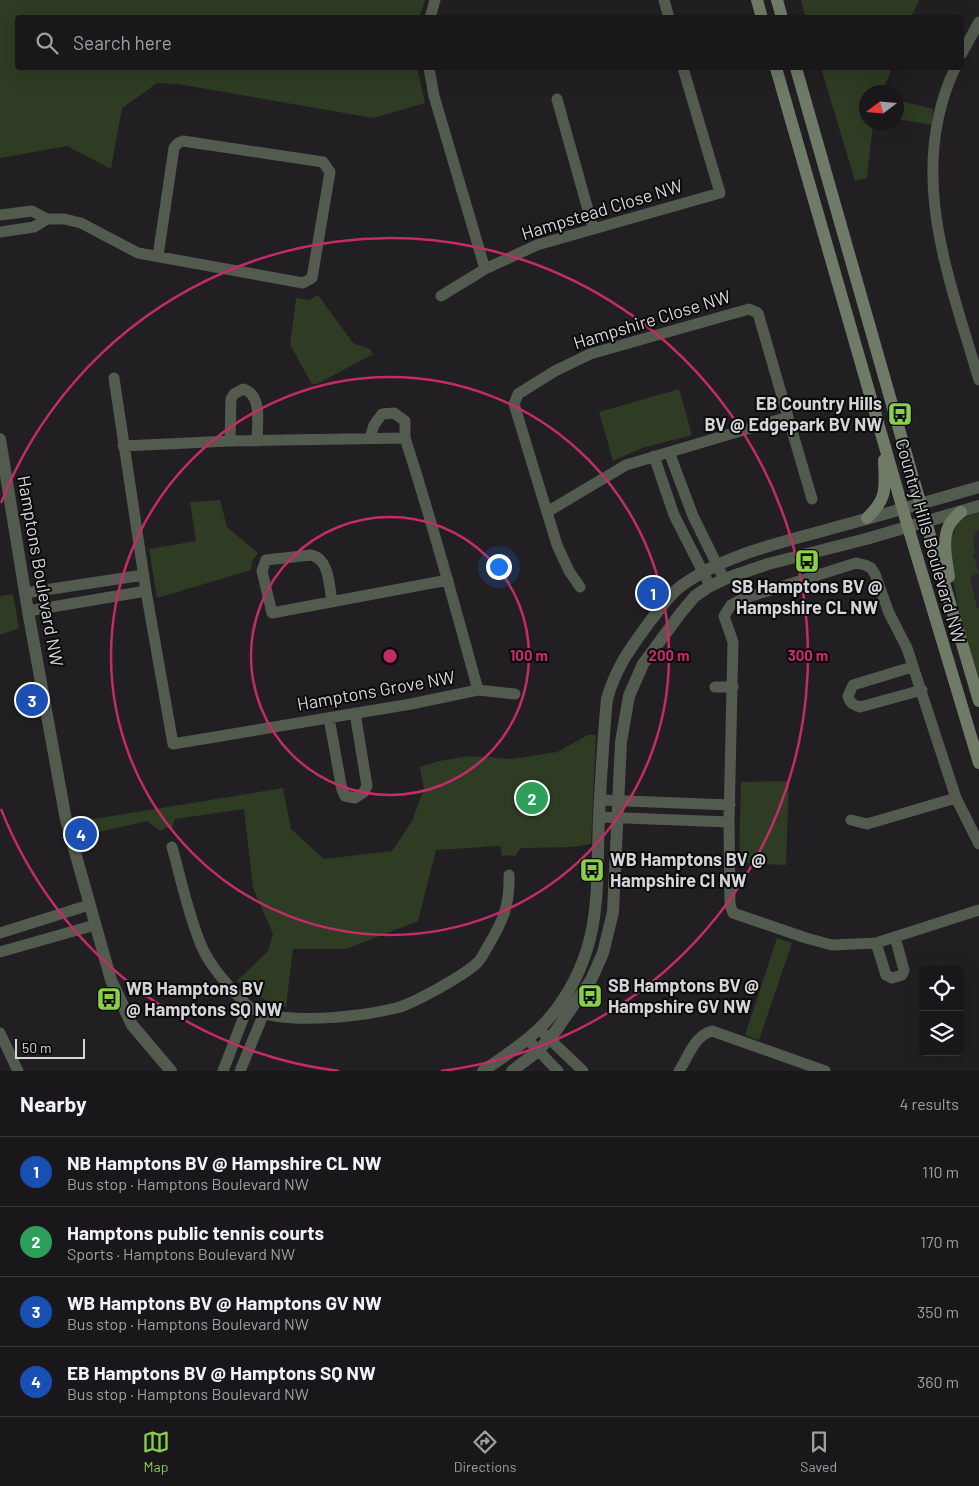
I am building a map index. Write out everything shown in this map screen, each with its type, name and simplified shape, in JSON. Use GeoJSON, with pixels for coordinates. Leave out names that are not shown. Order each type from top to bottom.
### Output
{"type":"FeatureCollection","features":[{"type":"Feature","properties":{"kind":"main road"},"geometry":{"type":"LineString","coordinates":[[757,0],[761,15]]}},
{"type":"Feature","properties":{"kind":"main road"},"geometry":{"type":"LineString","coordinates":[[777,0],[781,15]]}},
{"type":"Feature","properties":{"kind":"main road","name":"Country Hills Boulevard NW"},"geometry":{"type":"LineString","coordinates":[[777,70],[908,527],[979,763]]}},
{"type":"Feature","properties":{"kind":"main road","name":"Country Hills Boulevard NW"},"geometry":{"type":"LineString","coordinates":[[797,70],[979,701]]}},
{"type":"Feature","properties":{"kind":"main road"},"geometry":{"type":"LineString","coordinates":[[867,518],[882,502],[884,443]]}},
{"type":"Feature","properties":{"kind":"main road"},"geometry":{"type":"LineString","coordinates":[[954,617],[946,552],[946,536],[948,528],[961,512]]}},
{"type":"Feature","properties":{"kind":"street"},"geometry":{"type":"LineString","coordinates":[[431,15],[435,0]]}},
{"type":"Feature","properties":{"kind":"street"},"geometry":{"type":"LineString","coordinates":[[664,0],[668,15]]}},
{"type":"Feature","properties":{"kind":"street"},"geometry":{"type":"LineString","coordinates":[[964,49],[979,22]]}},
{"type":"Feature","properties":{"kind":"street"},"geometry":{"type":"LineString","coordinates":[[429,70],[434,96],[485,269]]}},
{"type":"Feature","properties":{"kind":"street","name":"Hampstead Close NW"},"geometry":{"type":"LineString","coordinates":[[441,296],[485,269],[537,245],[720,193],[684,70]]}},
{"type":"Feature","properties":{"kind":"street"},"geometry":{"type":"LineString","coordinates":[[954,70],[944,98],[938,126],[933,166],[933,194],[940,242],[979,380]]}},
{"type":"Feature","properties":{"kind":"street"},"geometry":{"type":"LineString","coordinates":[[557,99],[594,228]]}},
{"type":"Feature","properties":{"kind":"street"},"geometry":{"type":"LineString","coordinates":[[0,232],[34,226],[47,219],[64,218],[81,223],[126,248],[138,252],[158,256],[300,282],[306,281],[312,278],[330,172],[323,162],[183,141],[174,148],[158,256]]}},
{"type":"Feature","properties":{"kind":"street"},"geometry":{"type":"LineString","coordinates":[[0,215],[32,212],[47,219]]}},
{"type":"Feature","properties":{"kind":"street","name":"Hampshire Close NW"},"geometry":{"type":"LineString","coordinates":[[580,587],[557,545],[514,404],[518,394],[554,371],[590,354],[749,309],[758,313],[812,499]]}},
{"type":"Feature","properties":{"kind":"street","name":"Hamptons Grove NW"},"geometry":{"type":"LineString","coordinates":[[114,378],[146,591],[174,744],[329,718],[478,690],[448,580],[405,438],[405,422],[394,413],[382,414],[374,425],[370,438]]}},
{"type":"Feature","properties":{"kind":"street"},"geometry":{"type":"LineString","coordinates":[[230,441],[231,399],[234,394],[243,388],[248,390],[257,402],[257,441]]}},
{"type":"Feature","properties":{"kind":"street"},"geometry":{"type":"LineString","coordinates":[[547,512],[626,465],[788,417]]}},
{"type":"Feature","properties":{"kind":"street"},"geometry":{"type":"LineString","coordinates":[[123,446],[230,441],[405,438]]}},
{"type":"Feature","properties":{"kind":"street","name":"Hamptons Boulevard NW"},"geometry":{"type":"LineString","coordinates":[[0,439],[28,611],[66,820],[111,980],[132,1025],[171,1071]]}},
{"type":"Feature","properties":{"kind":"street"},"geometry":{"type":"LineString","coordinates":[[669,452],[693,516],[724,579]]}},
{"type":"Feature","properties":{"kind":"street"},"geometry":{"type":"LineString","coordinates":[[654,456],[674,515],[710,586]]}},
{"type":"Feature","properties":{"kind":"street"},"geometry":{"type":"LineString","coordinates":[[483,1071],[528,1040],[558,1008],[578,974],[587,953],[594,927],[598,885],[599,817],[607,699],[612,681],[626,654],[663,604],[680,587],[716,566],[777,543],[979,487]]}},
{"type":"Feature","properties":{"kind":"street"},"geometry":{"type":"LineString","coordinates":[[512,1071],[538,1051],[567,1016],[591,980],[603,953],[613,912],[621,742],[629,696],[643,664],[660,639],[696,596],[724,579],[768,564],[979,506]]}},
{"type":"Feature","properties":{"kind":"street"},"geometry":{"type":"LineString","coordinates":[[332,602],[325,566],[317,556],[266,560],[262,571],[272,613],[332,602],[448,580]]}},
{"type":"Feature","properties":{"kind":"street"},"geometry":{"type":"LineString","coordinates":[[979,844],[956,798],[907,648],[889,613],[871,568],[856,564],[742,599],[730,605],[724,616],[733,642],[729,822],[730,905],[733,913],[832,945],[876,943],[979,910]]}},
{"type":"Feature","properties":{"kind":"street"},"geometry":{"type":"LineString","coordinates":[[25,593],[144,575]]}},
{"type":"Feature","properties":{"kind":"street"},"geometry":{"type":"LineString","coordinates":[[28,611],[146,591]]}},
{"type":"Feature","properties":{"kind":"street"},"geometry":{"type":"LineString","coordinates":[[912,667],[853,685],[848,696],[849,700],[853,705],[860,707],[922,690]]}},
{"type":"Feature","properties":{"kind":"street"},"geometry":{"type":"LineString","coordinates":[[715,687],[733,687]]}},
{"type":"Feature","properties":{"kind":"street"},"geometry":{"type":"LineString","coordinates":[[478,690],[515,694]]}},
{"type":"Feature","properties":{"kind":"street"},"geometry":{"type":"LineString","coordinates":[[329,718],[342,790],[345,796],[355,798],[364,792],[366,786],[355,713]]}},
{"type":"Feature","properties":{"kind":"street"},"geometry":{"type":"LineString","coordinates":[[851,820],[867,824],[956,798]]}},
{"type":"Feature","properties":{"kind":"street"},"geometry":{"type":"LineString","coordinates":[[601,800],[730,805]]}},
{"type":"Feature","properties":{"kind":"street"},"geometry":{"type":"LineString","coordinates":[[599,817],[729,822]]}},
{"type":"Feature","properties":{"kind":"street"},"geometry":{"type":"LineString","coordinates":[[172,847],[183,890],[201,946],[219,975],[248,1006],[264,1013],[306,1019],[350,1016],[397,1008],[444,986],[479,962],[503,921],[510,891],[509,875]]}},
{"type":"Feature","properties":{"kind":"street"},"geometry":{"type":"LineString","coordinates":[[0,933],[89,905]]}},
{"type":"Feature","properties":{"kind":"street"},"geometry":{"type":"LineString","coordinates":[[0,952],[95,925]]}},
{"type":"Feature","properties":{"kind":"street"},"geometry":{"type":"LineString","coordinates":[[876,943],[886,975],[892,978],[902,975],[904,970],[895,937]]}},
{"type":"Feature","properties":{"kind":"street"},"geometry":{"type":"LineString","coordinates":[[223,1071],[248,1006]]}},
{"type":"Feature","properties":{"kind":"street"},"geometry":{"type":"LineString","coordinates":[[240,1071],[264,1013]]}},
{"type":"Feature","properties":{"kind":"street"},"geometry":{"type":"LineString","coordinates":[[539,1029],[583,1071]]}},
{"type":"Feature","properties":{"kind":"street"},"geometry":{"type":"LineString","coordinates":[[679,1071],[698,1038],[704,1033],[712,1031],[825,1071]]}},
{"type":"Feature","properties":{"kind":"street"},"geometry":{"type":"LineString","coordinates":[[0,1033],[18,1071]]}},
{"type":"Feature","properties":{"kind":"street"},"geometry":{"type":"LineString","coordinates":[[528,1040],[558,1071]]}},
{"type":"Feature","properties":{"kind":"shaded area"},"geometry":{"type":"Polygon","coordinates":[[[979,520],[979,648],[956,528],[979,520]]]}},
{"type":"Feature","properties":{"kind":"green space"},"geometry":{"type":"Polygon","coordinates":[[[0,0],[425,0],[420,15],[15,15],[15,70],[417,70],[425,103],[373,118],[178,84],[157,83],[122,108],[111,169],[67,146],[0,158],[0,0]]]}},
{"type":"Feature","properties":{"kind":"green space"},"geometry":{"type":"Polygon","coordinates":[[[801,0],[919,0],[912,15],[805,15],[801,0]]]}},
{"type":"Feature","properties":{"kind":"green space"},"geometry":{"type":"Polygon","coordinates":[[[822,70],[891,70],[885,85],[859,85],[859,130],[872,130],[867,178],[855,181],[822,70]]]}},
{"type":"Feature","properties":{"kind":"green space"},"geometry":{"type":"Polygon","coordinates":[[[904,102],[933,109],[932,125],[904,120],[904,102]]]}},
{"type":"Feature","properties":{"kind":"green space"},"geometry":{"type":"Polygon","coordinates":[[[318,295],[353,343],[370,349],[373,354],[317,384],[312,384],[290,345],[296,298],[309,300],[318,295]]]}},
{"type":"Feature","properties":{"kind":"green space"},"geometry":{"type":"Polygon","coordinates":[[[679,389],[692,435],[642,448],[613,461],[599,412],[679,389]]]}},
{"type":"Feature","properties":{"kind":"green space"},"geometry":{"type":"Polygon","coordinates":[[[220,500],[227,527],[258,553],[252,561],[251,570],[157,598],[149,549],[196,541],[190,502],[220,500]]]}},
{"type":"Feature","properties":{"kind":"green space"},"geometry":{"type":"Polygon","coordinates":[[[979,513],[979,529],[973,541],[976,554],[973,554],[979,573],[970,577],[977,608],[979,608],[979,687],[964,631],[952,573],[949,534],[954,534],[955,524],[966,517],[979,513]]]}},
{"type":"Feature","properties":{"kind":"green space"},"geometry":{"type":"Polygon","coordinates":[[[13,594],[19,628],[0,635],[0,596],[13,594]]]}},
{"type":"Feature","properties":{"kind":"green space"},"geometry":{"type":"Polygon","coordinates":[[[588,735],[596,735],[591,844],[572,847],[521,848],[515,856],[507,855],[502,857],[500,846],[436,850],[418,921],[346,949],[293,949],[286,1007],[261,998],[237,981],[268,951],[273,934],[253,888],[244,809],[175,819],[172,828],[160,831],[147,821],[86,835],[82,821],[283,788],[291,829],[324,859],[392,851],[412,821],[424,789],[420,767],[439,761],[469,756],[512,759],[557,752],[588,735]]]}},
{"type":"Feature","properties":{"kind":"green space"},"geometry":{"type":"Polygon","coordinates":[[[789,781],[786,865],[739,863],[741,782],[789,781]]]}},
{"type":"Feature","properties":{"kind":"green space"},"geometry":{"type":"Polygon","coordinates":[[[777,938],[792,943],[759,1040],[745,1035],[777,938]]]}},
{"type":"Feature","properties":{"kind":"place","name":"EB Country Hills BV @ Edgepark BV NW"},"geometry":{"type":"Point","coordinates":[900,414]}},
{"type":"Feature","properties":{"kind":"place","name":"SB Hamptons BV @ Hampshire CL NW"},"geometry":{"type":"Point","coordinates":[807,561]}},
{"type":"Feature","properties":{"kind":"place","name":"NB Hamptons BV @ Hampshire CL NW"},"geometry":{"type":"Point","coordinates":[653,593]}},
{"type":"Feature","properties":{"kind":"place","name":"WB Hamptons BV @ Hamptons GV NW"},"geometry":{"type":"Point","coordinates":[32,700]}},
{"type":"Feature","properties":{"kind":"place","name":"Hamptons public tennis courts"},"geometry":{"type":"Point","coordinates":[532,798]}},
{"type":"Feature","properties":{"kind":"place","name":"EB Hamptons BV @ Hamptons SQ NW"},"geometry":{"type":"Point","coordinates":[81,834]}},
{"type":"Feature","properties":{"kind":"place","name":"WB Hamptons BV @ Hampshire CI NW"},"geometry":{"type":"Point","coordinates":[592,870]}},
{"type":"Feature","properties":{"kind":"place","name":"SB Hamptons BV @ Hampshire GV NW"},"geometry":{"type":"Point","coordinates":[590,996]}},
{"type":"Feature","properties":{"kind":"place","name":"WB Hamptons BV @ Hamptons SQ NW"},"geometry":{"type":"Point","coordinates":[109,999]}}]}
